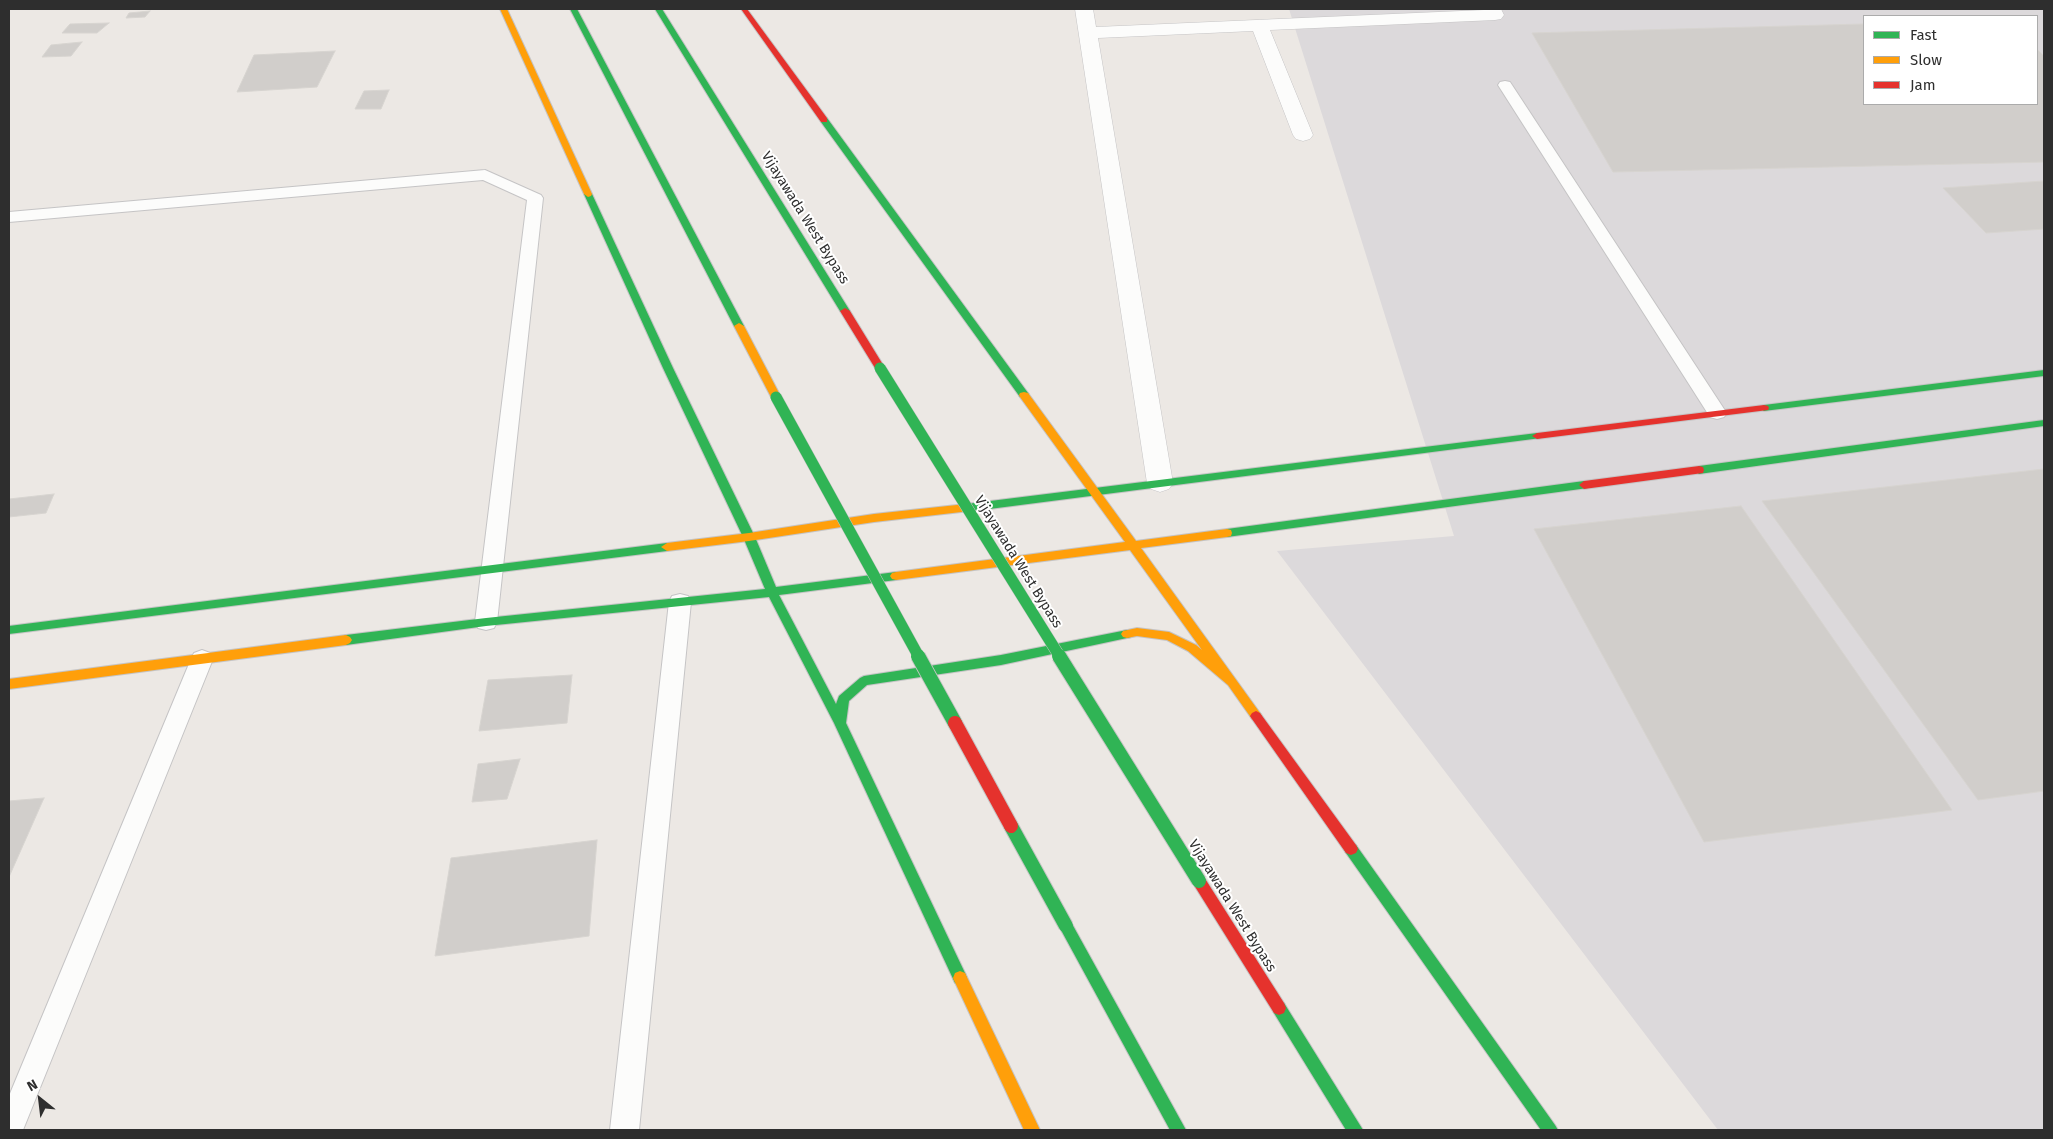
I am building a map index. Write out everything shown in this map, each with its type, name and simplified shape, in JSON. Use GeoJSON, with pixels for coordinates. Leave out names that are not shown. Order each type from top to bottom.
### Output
{"type":"FeatureCollection","features":[{"type":"Feature","properties":{"kind":"main road"},"geometry":{"type":"LineString","coordinates":[[503,9],[772,592],[840,724],[1032,1130]]}},
{"type":"Feature","properties":{"kind":"main road"},"geometry":{"type":"LineString","coordinates":[[572,9],[776,397],[1178,1130]]}},
{"type":"Feature","properties":{"kind":"main road","name":"Vijayawada West Bypass"},"geometry":{"type":"LineString","coordinates":[[658,9],[1355,1130]]}},
{"type":"Feature","properties":{"kind":"main road"},"geometry":{"type":"LineString","coordinates":[[744,9],[1232,682],[1550,1130]]}},
{"type":"Feature","properties":{"kind":"main road"},"geometry":{"type":"LineString","coordinates":[[9,630],[748,537],[874,518],[1094,493],[1160,483],[2044,373]]}},
{"type":"Feature","properties":{"kind":"main road"},"geometry":{"type":"LineString","coordinates":[[9,684],[486,622],[772,592],[1134,546],[2044,423]]}},
{"type":"Feature","properties":{"kind":"main road"},"geometry":{"type":"LineString","coordinates":[[840,724],[843,699],[864,680],[1001,660],[1137,632],[1169,636],[1192,648],[1232,682]]}},
{"type":"Feature","properties":{"kind":"street"},"geometry":{"type":"LineString","coordinates":[[1084,9],[1160,483]]}},
{"type":"Feature","properties":{"kind":"street"},"geometry":{"type":"LineString","coordinates":[[1088,32],[1495,15],[1492,9]]}},
{"type":"Feature","properties":{"kind":"street"},"geometry":{"type":"LineString","coordinates":[[1259,25],[1303,135]]}},
{"type":"Feature","properties":{"kind":"lane"},"geometry":{"type":"LineString","coordinates":[[1505,85],[1717,413]]}},
{"type":"Feature","properties":{"kind":"lane"},"geometry":{"type":"LineString","coordinates":[[9,217],[484,175],[535,198],[486,622]]}},
{"type":"Feature","properties":{"kind":"lane"},"geometry":{"type":"LineString","coordinates":[[624,1130],[680,602]]}},
{"type":"Feature","properties":{"kind":"lane"},"geometry":{"type":"LineString","coordinates":[[9,1130],[202,659]]}},
{"type":"Feature","properties":{"kind":"shaded area"},"geometry":{"type":"Polygon","coordinates":[[[1289,9],[2044,9],[2044,1130],[1718,1130],[1277,551],[1454,536],[1289,9]]]}},
{"type":"Feature","properties":{"kind":"building"},"geometry":{"type":"Polygon","coordinates":[[[150,11],[145,17],[126,18],[129,13],[150,11]]]}},
{"type":"Feature","properties":{"kind":"building"},"geometry":{"type":"Polygon","coordinates":[[[109,23],[97,33],[62,33],[70,24],[109,23]]]}},
{"type":"Feature","properties":{"kind":"building"},"geometry":{"type":"Polygon","coordinates":[[[1863,24],[1863,105],[2038,105],[2038,50],[2044,56],[2044,162],[1613,172],[1532,33],[1863,24]]]}},
{"type":"Feature","properties":{"kind":"building"},"geometry":{"type":"Polygon","coordinates":[[[82,42],[71,56],[42,57],[51,45],[82,42]]]}},
{"type":"Feature","properties":{"kind":"building"},"geometry":{"type":"Polygon","coordinates":[[[335,51],[317,87],[237,92],[254,55],[335,51]]]}},
{"type":"Feature","properties":{"kind":"building"},"geometry":{"type":"Polygon","coordinates":[[[389,90],[381,109],[355,109],[364,91],[389,90]]]}},
{"type":"Feature","properties":{"kind":"building"},"geometry":{"type":"Polygon","coordinates":[[[2044,181],[2044,229],[1986,233],[1943,188],[2044,181]]]}},
{"type":"Feature","properties":{"kind":"building"},"geometry":{"type":"Polygon","coordinates":[[[2044,469],[2044,791],[1978,800],[1762,501],[2044,469]]]}},
{"type":"Feature","properties":{"kind":"building"},"geometry":{"type":"Polygon","coordinates":[[[54,494],[46,513],[9,517],[9,499],[54,494]]]}},
{"type":"Feature","properties":{"kind":"building"},"geometry":{"type":"Polygon","coordinates":[[[1741,506],[1952,810],[1704,842],[1534,529],[1741,506]]]}},
{"type":"Feature","properties":{"kind":"building"},"geometry":{"type":"Polygon","coordinates":[[[572,675],[567,723],[479,731],[488,680],[572,675]]]}},
{"type":"Feature","properties":{"kind":"building"},"geometry":{"type":"Polygon","coordinates":[[[520,759],[507,799],[472,802],[478,764],[520,759]]]}},
{"type":"Feature","properties":{"kind":"building"},"geometry":{"type":"Polygon","coordinates":[[[44,798],[9,877],[9,801],[44,798]]]}},
{"type":"Feature","properties":{"kind":"building"},"geometry":{"type":"Polygon","coordinates":[[[597,840],[589,936],[435,956],[451,858],[597,840]]]}},
{"type":"Feature","properties":{"kind":"traffic: fast"},"geometry":{"type":"LineString","coordinates":[[573,9],[739,326]]}},
{"type":"Feature","properties":{"kind":"traffic: fast"},"geometry":{"type":"LineString","coordinates":[[658,9],[845,311]]}},
{"type":"Feature","properties":{"kind":"traffic: fast"},"geometry":{"type":"LineString","coordinates":[[824,120],[1024,395]]}},
{"type":"Feature","properties":{"kind":"traffic: fast"},"geometry":{"type":"LineString","coordinates":[[588,194],[668,368],[749,537],[772,592],[840,723]]}},
{"type":"Feature","properties":{"kind":"traffic: fast"},"geometry":{"type":"LineString","coordinates":[[880,368],[1199,881]]}},
{"type":"Feature","properties":{"kind":"traffic: fast"},"geometry":{"type":"LineString","coordinates":[[1764,408],[2044,373]]}},
{"type":"Feature","properties":{"kind":"traffic: fast"},"geometry":{"type":"LineString","coordinates":[[776,397],[955,723]]}},
{"type":"Feature","properties":{"kind":"traffic: fast"},"geometry":{"type":"LineString","coordinates":[[1699,470],[2044,423]]}},
{"type":"Feature","properties":{"kind":"traffic: fast"},"geometry":{"type":"LineString","coordinates":[[966,508],[1537,436]]}},
{"type":"Feature","properties":{"kind":"traffic: fast"},"geometry":{"type":"LineString","coordinates":[[1227,533],[1584,485]]}},
{"type":"Feature","properties":{"kind":"traffic: fast"},"geometry":{"type":"LineString","coordinates":[[9,630],[667,547]]}},
{"type":"Feature","properties":{"kind":"traffic: fast"},"geometry":{"type":"LineString","coordinates":[[346,640],[486,622],[772,592],[896,576]]}},
{"type":"Feature","properties":{"kind":"traffic: fast"},"geometry":{"type":"LineString","coordinates":[[960,978],[840,723],[843,699],[864,681],[1001,660],[1127,634]]}},
{"type":"Feature","properties":{"kind":"traffic: fast"},"geometry":{"type":"LineString","coordinates":[[1011,826],[1066,926]]}},
{"type":"Feature","properties":{"kind":"traffic: fast"},"geometry":{"type":"LineString","coordinates":[[1351,849],[1550,1130]]}},
{"type":"Feature","properties":{"kind":"traffic: fast"},"geometry":{"type":"LineString","coordinates":[[1066,926],[1178,1130]]}},
{"type":"Feature","properties":{"kind":"traffic: fast"},"geometry":{"type":"LineString","coordinates":[[1279,1008],[1355,1130]]}},
{"type":"Feature","properties":{"kind":"traffic: slow"},"geometry":{"type":"LineString","coordinates":[[503,9],[588,194]]}},
{"type":"Feature","properties":{"kind":"traffic: slow"},"geometry":{"type":"LineString","coordinates":[[739,326],[776,397]]}},
{"type":"Feature","properties":{"kind":"traffic: slow"},"geometry":{"type":"LineString","coordinates":[[1024,395],[1232,682]]}},
{"type":"Feature","properties":{"kind":"traffic: slow"},"geometry":{"type":"LineString","coordinates":[[667,547],[874,518],[966,508]]}},
{"type":"Feature","properties":{"kind":"traffic: slow"},"geometry":{"type":"LineString","coordinates":[[896,576],[1227,533]]}},
{"type":"Feature","properties":{"kind":"traffic: slow"},"geometry":{"type":"LineString","coordinates":[[1127,634],[1137,632],[1169,636],[1192,648],[1232,682],[1256,716]]}},
{"type":"Feature","properties":{"kind":"traffic: slow"},"geometry":{"type":"LineString","coordinates":[[9,684],[346,640]]}},
{"type":"Feature","properties":{"kind":"traffic: slow"},"geometry":{"type":"LineString","coordinates":[[960,978],[1032,1130]]}},
{"type":"Feature","properties":{"kind":"traffic: jam"},"geometry":{"type":"LineString","coordinates":[[744,9],[824,120]]}},
{"type":"Feature","properties":{"kind":"traffic: jam"},"geometry":{"type":"LineString","coordinates":[[845,311],[880,368]]}},
{"type":"Feature","properties":{"kind":"traffic: jam"},"geometry":{"type":"LineString","coordinates":[[1537,436],[1764,408]]}},
{"type":"Feature","properties":{"kind":"traffic: jam"},"geometry":{"type":"LineString","coordinates":[[1584,485],[1699,470]]}},
{"type":"Feature","properties":{"kind":"traffic: jam"},"geometry":{"type":"LineString","coordinates":[[1256,716],[1351,849]]}},
{"type":"Feature","properties":{"kind":"traffic: jam"},"geometry":{"type":"LineString","coordinates":[[955,723],[1011,826]]}},
{"type":"Feature","properties":{"kind":"traffic: jam"},"geometry":{"type":"LineString","coordinates":[[1199,881],[1279,1008]]}}]}
